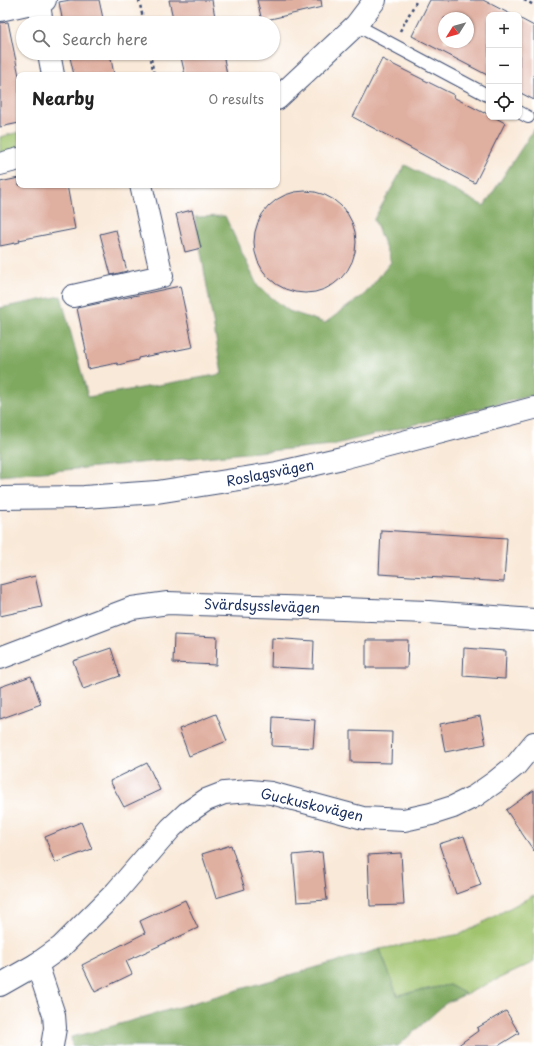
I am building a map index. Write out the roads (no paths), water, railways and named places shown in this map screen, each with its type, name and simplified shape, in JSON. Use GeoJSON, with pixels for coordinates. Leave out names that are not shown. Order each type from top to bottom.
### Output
{"type":"FeatureCollection","features":[{"type":"Feature","properties":{"kind":"street"},"geometry":{"type":"LineString","coordinates":[[0,10],[40,0],[41,16]]}},
{"type":"Feature","properties":{"kind":"street"},"geometry":{"type":"LineString","coordinates":[[280,96],[356,25],[375,0]]}},
{"type":"Feature","properties":{"kind":"street"},"geometry":{"type":"LineString","coordinates":[[50,60],[52,72]]}},
{"type":"Feature","properties":{"kind":"street"},"geometry":{"type":"LineString","coordinates":[[0,164],[16,160]]}},
{"type":"Feature","properties":{"kind":"street"},"geometry":{"type":"LineString","coordinates":[[73,296],[162,276],[142,188]]}},
{"type":"Feature","properties":{"kind":"street","name":"Roslagsvägen"},"geometry":{"type":"LineString","coordinates":[[0,498],[84,497],[157,492],[277,473],[342,458],[534,408]]}},
{"type":"Feature","properties":{"kind":"street","name":"Svärdsysslevägen"},"geometry":{"type":"LineString","coordinates":[[0,658],[132,608],[168,603],[428,612],[534,620]]}},
{"type":"Feature","properties":{"kind":"street","name":"Guckuskovägen"},"geometry":{"type":"LineString","coordinates":[[0,985],[37,964],[61,947],[116,892],[171,828],[187,813],[206,800],[224,793],[250,791],[271,793],[363,818],[404,820],[453,808],[475,796],[516,765],[534,743]]}},
{"type":"Feature","properties":{"kind":"street"},"geometry":{"type":"LineString","coordinates":[[37,964],[54,1015],[55,1028],[52,1046]]}},
{"type":"Feature","properties":{"kind":"lane"},"geometry":{"type":"LineString","coordinates":[[356,25],[486,94]]}}]}
